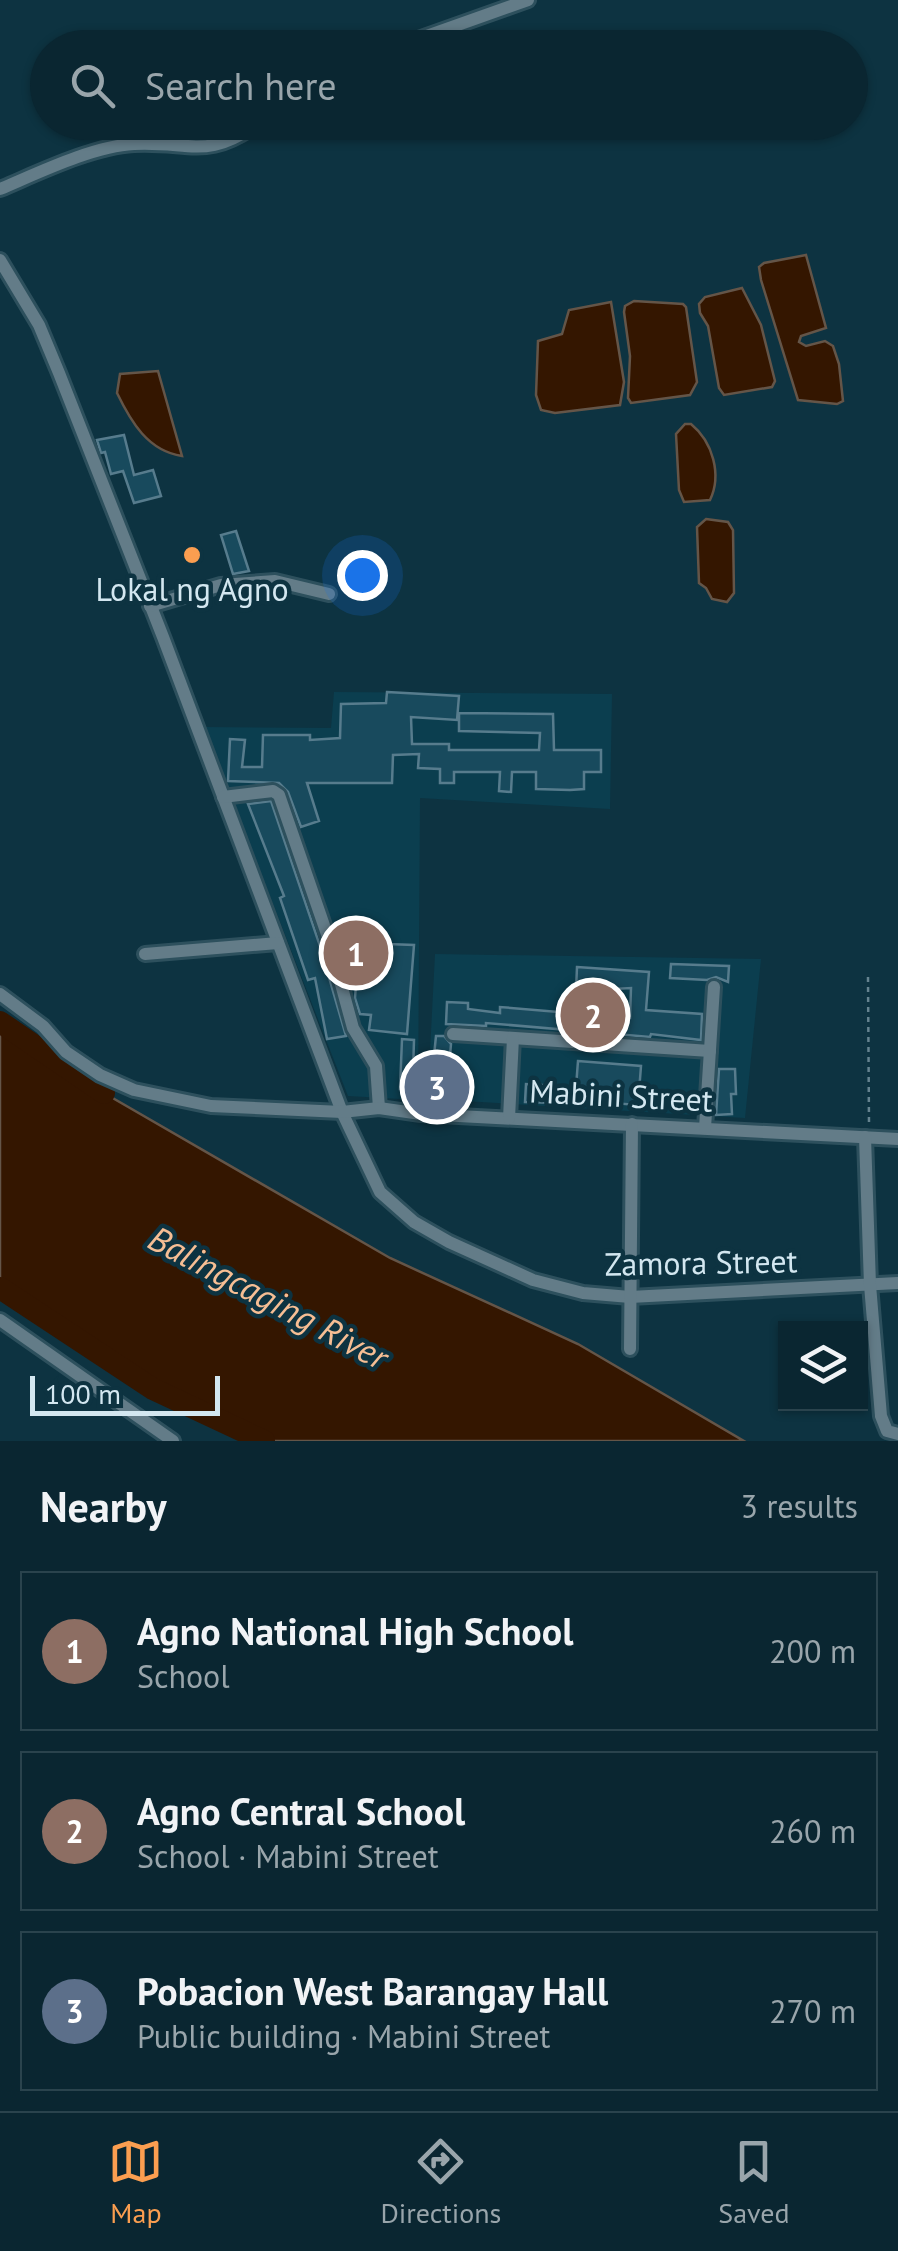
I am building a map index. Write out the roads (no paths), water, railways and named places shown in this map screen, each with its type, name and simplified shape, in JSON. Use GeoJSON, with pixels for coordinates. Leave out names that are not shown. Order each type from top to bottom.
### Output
{"type":"FeatureCollection","features":[{"type":"Feature","properties":{"kind":"street"},"geometry":{"type":"LineString","coordinates":[[444,30],[528,0]]}},
{"type":"Feature","properties":{"kind":"street"},"geometry":{"type":"LineString","coordinates":[[0,189],[88,156],[134,144],[190,148],[216,146],[231,140]]}},
{"type":"Feature","properties":{"kind":"street","name":"Zamora Street"},"geometry":{"type":"LineString","coordinates":[[0,260],[39,324],[342,1112],[380,1192],[414,1222],[449,1242],[534,1280],[583,1293],[630,1298],[898,1284]]}},
{"type":"Feature","properties":{"kind":"street"},"geometry":{"type":"LineString","coordinates":[[150,606],[221,586],[275,581],[328,594]]}},
{"type":"Feature","properties":{"kind":"street"},"geometry":{"type":"LineString","coordinates":[[223,798],[273,791],[279,794],[329,940],[352,1028],[376,1066],[379,1108]]}},
{"type":"Feature","properties":{"kind":"street"},"geometry":{"type":"LineString","coordinates":[[145,954],[278,943]]}},
{"type":"Feature","properties":{"kind":"street"},"geometry":{"type":"LineString","coordinates":[[705,1128],[714,986]]}},
{"type":"Feature","properties":{"kind":"street","name":"Mabini Street"},"geometry":{"type":"LineString","coordinates":[[0,994],[43,1026],[66,1052],[100,1075],[134,1090],[211,1106],[342,1112],[379,1108],[898,1139]]}},
{"type":"Feature","properties":{"kind":"street"},"geometry":{"type":"LineString","coordinates":[[453,1034],[710,1052]]}},
{"type":"Feature","properties":{"kind":"street"},"geometry":{"type":"LineString","coordinates":[[508,1118],[513,1038]]}},
{"type":"Feature","properties":{"kind":"street"},"geometry":{"type":"LineString","coordinates":[[630,1349],[632,1124]]}},
{"type":"Feature","properties":{"kind":"street"},"geometry":{"type":"LineString","coordinates":[[867,1137],[870,1285],[881,1416],[887,1431],[898,1434]]}},
{"type":"Feature","properties":{"kind":"street"},"geometry":{"type":"LineString","coordinates":[[0,1320],[173,1441]]}},
{"type":"Feature","properties":{"kind":"water"},"geometry":{"type":"Polygon","coordinates":[[[806,255],[826,328],[801,336],[799,342],[806,346],[825,341],[833,346],[843,401],[837,404],[798,400],[761,280],[759,267],[764,263],[806,255]]]}},
{"type":"Feature","properties":{"kind":"water"},"geometry":{"type":"Polygon","coordinates":[[[742,288],[761,325],[775,381],[772,387],[724,395],[699,304],[705,297],[742,288]]]}},
{"type":"Feature","properties":{"kind":"water"},"geometry":{"type":"Polygon","coordinates":[[[634,301],[686,307],[697,382],[690,395],[631,403],[628,398],[630,356],[624,312],[625,306],[634,301]]]}},
{"type":"Feature","properties":{"kind":"water"},"geometry":{"type":"Polygon","coordinates":[[[611,302],[624,382],[620,405],[555,413],[541,410],[536,395],[538,341],[562,334],[569,310],[611,302]]]}},
{"type":"Feature","properties":{"kind":"water"},"geometry":{"type":"Polygon","coordinates":[[[158,371],[182,456],[150,442],[117,393],[120,374],[158,371]]]}},
{"type":"Feature","properties":{"kind":"water"},"geometry":{"type":"Polygon","coordinates":[[[685,424],[699,431],[710,449],[715,480],[710,500],[684,502],[679,490],[676,434],[685,424]]]}},
{"type":"Feature","properties":{"kind":"water"},"geometry":{"type":"Polygon","coordinates":[[[706,519],[728,522],[733,530],[734,593],[727,602],[712,599],[699,583],[697,527],[706,519]]]}},
{"type":"Feature","properties":{"kind":"water","name":"Balingcaging River"},"geometry":{"type":"Polygon","coordinates":[[[0,1022],[104,1093],[390,1258],[578,1344],[744,1441],[264,1441],[153,1389],[0,1288],[0,1022]]]}},
{"type":"Feature","properties":{"kind":"waterway"},"geometry":{"type":"LineString","coordinates":[[0,1022],[104,1093]]}},
{"type":"Feature","properties":{"kind":"waterway"},"geometry":{"type":"LineString","coordinates":[[0,1288],[153,1389],[264,1441]]}},
{"type":"Feature","properties":{"kind":"place","name":"Lokal ng Agno"},"geometry":{"type":"Point","coordinates":[192,555]}},
{"type":"Feature","properties":{"kind":"place","name":"Agno National High School"},"geometry":{"type":"Point","coordinates":[356,953]}},
{"type":"Feature","properties":{"kind":"place","name":"Agno Central School"},"geometry":{"type":"Point","coordinates":[593,1015]}},
{"type":"Feature","properties":{"kind":"place","name":"Pobacion West Barangay Hall"},"geometry":{"type":"Point","coordinates":[437,1087]}}]}
